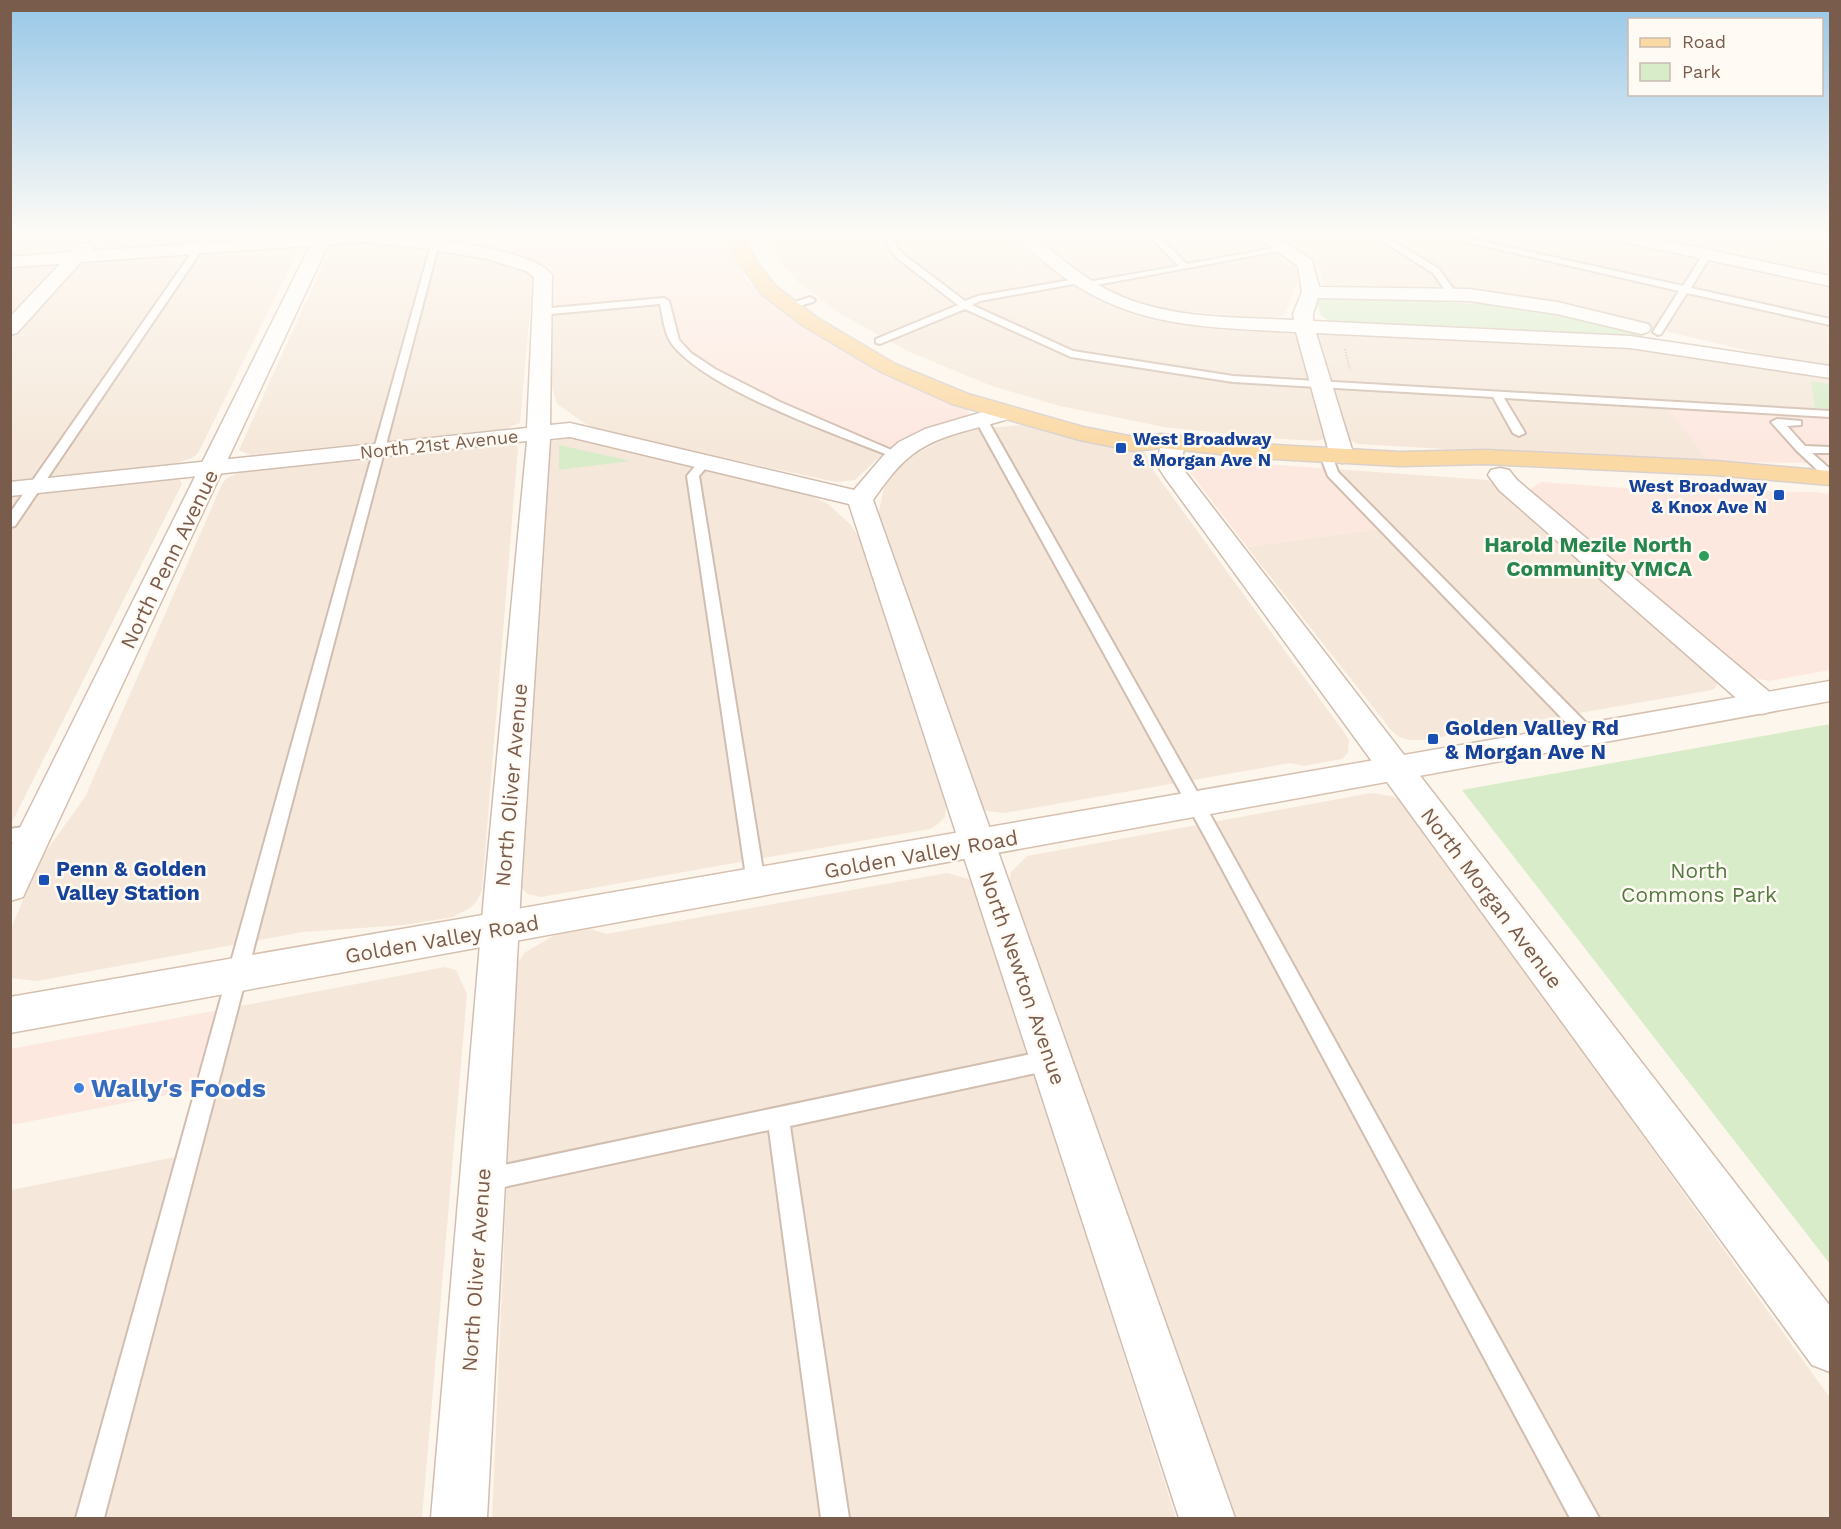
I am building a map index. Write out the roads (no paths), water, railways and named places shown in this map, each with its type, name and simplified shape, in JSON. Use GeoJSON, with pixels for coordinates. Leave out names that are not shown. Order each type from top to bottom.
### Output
{"type":"FeatureCollection","features":[{"type":"Feature","properties":{"kind":"main road"},"geometry":{"type":"LineString","coordinates":[[785,303],[888,368],[960,399],[992,417],[1134,444],[1167,442],[1206,448],[1400,459],[1486,457],[1715,468],[1830,477]]}},
{"type":"Feature","properties":{"kind":"main road"},"geometry":{"type":"LineString","coordinates":[[816,303],[880,342],[931,368],[975,386],[1048,409],[1129,427],[1167,442]]}},
{"type":"Feature","properties":{"kind":"main road"},"geometry":{"type":"LineString","coordinates":[[1400,459],[1456,470],[1500,475],[1733,486],[1830,477]]}},
{"type":"Feature","properties":{"kind":"street"},"geometry":{"type":"LineString","coordinates":[[10,329],[34,303]]}},
{"type":"Feature","properties":{"kind":"street","name":"North Penn Avenue"},"geometry":{"type":"LineString","coordinates":[[10,886],[24,834],[213,468],[292,303]]}},
{"type":"Feature","properties":{"kind":"street","name":"North Oliver Avenue"},"geometry":{"type":"LineString","coordinates":[[459,1518],[500,929],[538,433],[541,303]]}},
{"type":"Feature","properties":{"kind":"street"},"geometry":{"type":"LineString","coordinates":[[1124,303],[1178,317],[1240,323],[1630,342],[1830,372]]}},
{"type":"Feature","properties":{"kind":"street"},"geometry":{"type":"LineString","coordinates":[[1307,303],[1303,314],[1304,325],[1323,385],[1334,456]]}},
{"type":"Feature","properties":{"kind":"street"},"geometry":{"type":"LineString","coordinates":[[1522,303],[1557,308],[1809,369]]}},
{"type":"Feature","properties":{"kind":"street"},"geometry":{"type":"LineString","coordinates":[[861,499],[897,455],[934,436],[992,417]]}},
{"type":"Feature","properties":{"kind":"street","name":"North 21st Avenue"},"geometry":{"type":"LineString","coordinates":[[10,489],[570,430],[861,499]]}},
{"type":"Feature","properties":{"kind":"street","name":"North Morgan Avenue"},"geometry":{"type":"LineString","coordinates":[[1167,442],[1169,465],[1172,471],[1830,1347]]}},
{"type":"Feature","properties":{"kind":"street"},"geometry":{"type":"LineString","coordinates":[[1500,475],[1515,492],[1762,703]]}},
{"type":"Feature","properties":{"kind":"street","name":"North Newton Avenue"},"geometry":{"type":"LineString","coordinates":[[861,499],[1207,1518]]}},
{"type":"Feature","properties":{"kind":"street","name":"Golden Valley Road"},"geometry":{"type":"LineString","coordinates":[[10,1015],[1830,691]]}},
{"type":"Feature","properties":{"kind":"lane"},"geometry":{"type":"LineString","coordinates":[[10,523],[160,303]]}},
{"type":"Feature","properties":{"kind":"lane"},"geometry":{"type":"LineString","coordinates":[[90,1518],[379,450],[414,303]]}},
{"type":"Feature","properties":{"kind":"lane"},"geometry":{"type":"LineString","coordinates":[[540,312],[637,303]]}},
{"type":"Feature","properties":{"kind":"lane"},"geometry":{"type":"LineString","coordinates":[[665,303],[675,342],[688,357],[725,381],[897,455]]}},
{"type":"Feature","properties":{"kind":"lane"},"geometry":{"type":"LineString","coordinates":[[788,306],[798,303]]}},
{"type":"Feature","properties":{"kind":"lane"},"geometry":{"type":"LineString","coordinates":[[961,303],[1071,354],[1233,379],[1830,414]]}},
{"type":"Feature","properties":{"kind":"lane"},"geometry":{"type":"LineString","coordinates":[[880,342],[959,310],[968,303]]}},
{"type":"Feature","properties":{"kind":"lane"},"geometry":{"type":"LineString","coordinates":[[1658,332],[1678,303]]}},
{"type":"Feature","properties":{"kind":"lane"},"geometry":{"type":"LineString","coordinates":[[1743,303],[1830,322]]}},
{"type":"Feature","properties":{"kind":"lane"},"geometry":{"type":"LineString","coordinates":[[1497,395],[1519,433]]}},
{"type":"Feature","properties":{"kind":"lane"},"geometry":{"type":"LineString","coordinates":[[992,417],[1196,805],[1585,1518]]}},
{"type":"Feature","properties":{"kind":"lane"},"geometry":{"type":"LineString","coordinates":[[1830,424],[1777,422],[1830,477]]}},
{"type":"Feature","properties":{"kind":"lane"},"geometry":{"type":"LineString","coordinates":[[1788,434],[1806,435]]}},
{"type":"Feature","properties":{"kind":"lane"},"geometry":{"type":"LineString","coordinates":[[1802,449],[1830,450]]}},
{"type":"Feature","properties":{"kind":"lane"},"geometry":{"type":"LineString","coordinates":[[1334,456],[1332,472],[1588,735]]}},
{"type":"Feature","properties":{"kind":"lane"},"geometry":{"type":"LineString","coordinates":[[705,462],[693,476],[756,883]]}},
{"type":"Feature","properties":{"kind":"lane"},"geometry":{"type":"LineString","coordinates":[[482,1181],[1050,1060]]}},
{"type":"Feature","properties":{"kind":"lane"},"geometry":{"type":"LineString","coordinates":[[778,1118],[835,1518]]}},
{"type":"Feature","properties":{"kind":"place","name":"West Broadway & Morgan Ave N"},"geometry":{"type":"Point","coordinates":[1121,448]}},
{"type":"Feature","properties":{"kind":"place","name":"West Broadway & Knox Ave N"},"geometry":{"type":"Point","coordinates":[1779,495]}},
{"type":"Feature","properties":{"kind":"place","name":"Harold Mezile North Community YMCA"},"geometry":{"type":"Point","coordinates":[1704,556]}},
{"type":"Feature","properties":{"kind":"place","name":"Golden Valley Rd & Morgan Ave N"},"geometry":{"type":"Point","coordinates":[1433,739]}},
{"type":"Feature","properties":{"kind":"place","name":"Penn & Golden Valley Station"},"geometry":{"type":"Point","coordinates":[44,880]}},
{"type":"Feature","properties":{"kind":"place","name":"Wally's Foods"},"geometry":{"type":"Point","coordinates":[79,1088]}},
{"type":"Feature","properties":{"kind":"park label","name":"North Commons Park"},"geometry":{"type":"Point","coordinates":[1699,882]}}]}
